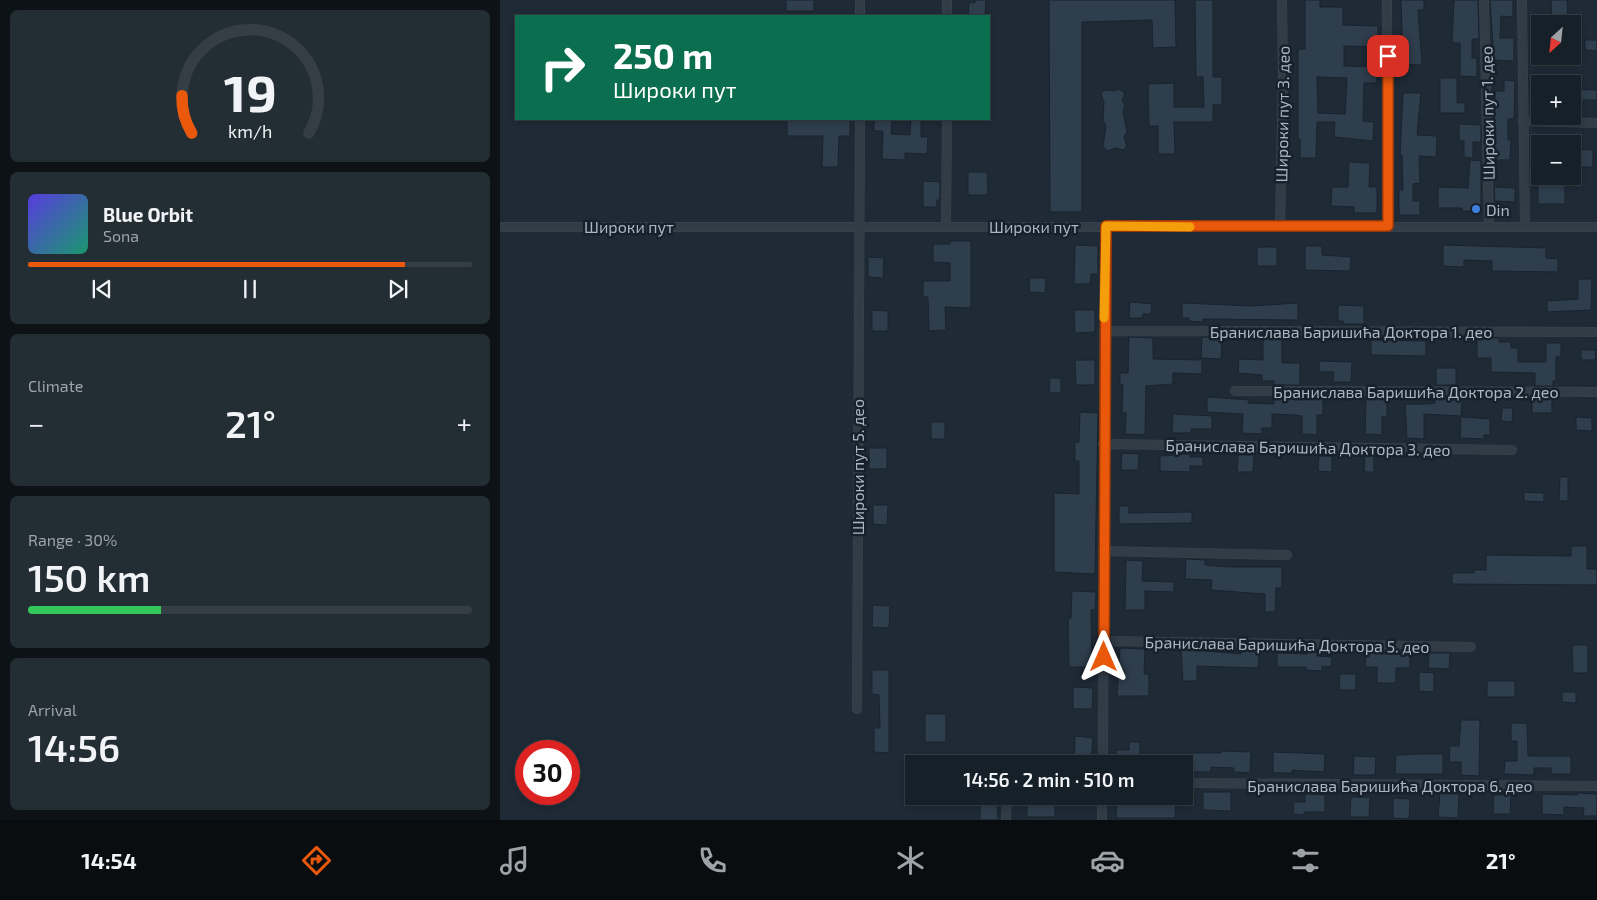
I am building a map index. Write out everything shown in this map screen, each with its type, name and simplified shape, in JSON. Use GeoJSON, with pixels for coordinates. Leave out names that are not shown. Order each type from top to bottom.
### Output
{"type":"FeatureCollection","features":[{"type":"Feature","properties":{"kind":"street"},"geometry":{"type":"LineString","coordinates":[[860,0],[860,15]]}},
{"type":"Feature","properties":{"kind":"street"},"geometry":{"type":"LineString","coordinates":[[947,0],[947,15]]}},
{"type":"Feature","properties":{"kind":"street","name":"Широки пут 3. део"},"geometry":{"type":"LineString","coordinates":[[1280,227],[1282,0]]}},
{"type":"Feature","properties":{"kind":"street"},"geometry":{"type":"LineString","coordinates":[[1387,0],[1388,226]]}},
{"type":"Feature","properties":{"kind":"street","name":"Широки пут 1. део"},"geometry":{"type":"LineString","coordinates":[[1484,0],[1489,226]]}},
{"type":"Feature","properties":{"kind":"street"},"geometry":{"type":"LineString","coordinates":[[1522,0],[1525,226]]}},
{"type":"Feature","properties":{"kind":"street","name":"Широки пут 5. део"},"geometry":{"type":"LineString","coordinates":[[857,709],[860,120]]}},
{"type":"Feature","properties":{"kind":"street"},"geometry":{"type":"LineString","coordinates":[[946,226],[947,120]]}},
{"type":"Feature","properties":{"kind":"street"},"geometry":{"type":"LineString","coordinates":[[1523,121],[1597,123]]}},
{"type":"Feature","properties":{"kind":"street"},"geometry":{"type":"LineString","coordinates":[[1102,755],[1106,226]]}},
{"type":"Feature","properties":{"kind":"street","name":"Широки пут"},"geometry":{"type":"LineString","coordinates":[[500,227],[1597,227]]}},
{"type":"Feature","properties":{"kind":"street","name":"Бранислава Баришића Доктора 1. део"},"geometry":{"type":"LineString","coordinates":[[1104,330],[1597,332]]}},
{"type":"Feature","properties":{"kind":"street","name":"Бранислава Баришића Доктора 2. део"},"geometry":{"type":"LineString","coordinates":[[1235,391],[1597,392]]}},
{"type":"Feature","properties":{"kind":"street","name":"Бранислава Баришића Доктора 3. део"},"geometry":{"type":"LineString","coordinates":[[1103,444],[1512,450]]}},
{"type":"Feature","properties":{"kind":"street"},"geometry":{"type":"LineString","coordinates":[[1103,551],[1287,555]]}},
{"type":"Feature","properties":{"kind":"street","name":"Бранислава Баришића Доктора 5. део"},"geometry":{"type":"LineString","coordinates":[[1104,641],[1471,647]]}},
{"type":"Feature","properties":{"kind":"street","name":"Бранислава Баришића Доктора 6. део"},"geometry":{"type":"LineString","coordinates":[[1193,784],[1597,786]]}},
{"type":"Feature","properties":{"kind":"street"},"geometry":{"type":"LineString","coordinates":[[1006,805],[1006,820]]}},
{"type":"Feature","properties":{"kind":"street"},"geometry":{"type":"LineString","coordinates":[[1102,805],[1102,820]]}},
{"type":"Feature","properties":{"kind":"building"},"geometry":{"type":"Polygon","coordinates":[[[786,0],[814,0],[814,11],[786,11],[786,0]]]}},
{"type":"Feature","properties":{"kind":"building"},"geometry":{"type":"Polygon","coordinates":[[[975,0],[986,0],[985,15],[968,15],[969,2],[975,3],[975,0]]]}},
{"type":"Feature","properties":{"kind":"building"},"geometry":{"type":"Polygon","coordinates":[[[1049,0],[1175,0],[1176,47],[1153,48],[1152,20],[1082,22],[1082,212],[1050,212],[1049,0]]]}},
{"type":"Feature","properties":{"kind":"building"},"geometry":{"type":"Polygon","coordinates":[[[1195,0],[1213,0],[1213,77],[1222,77],[1222,105],[1213,105],[1213,122],[1174,122],[1175,154],[1158,154],[1158,126],[1149,126],[1148,84],[1174,83],[1174,107],[1204,107],[1203,77],[1196,77],[1195,0]]]}},
{"type":"Feature","properties":{"kind":"building"},"geometry":{"type":"Polygon","coordinates":[[[1305,0],[1320,0],[1320,7],[1343,7],[1343,25],[1378,26],[1378,47],[1344,46],[1344,66],[1377,67],[1377,83],[1364,83],[1363,121],[1374,122],[1373,141],[1334,137],[1335,122],[1317,122],[1316,158],[1300,158],[1300,139],[1298,139],[1298,49],[1305,49],[1305,0]],[[1317,77],[1318,113],[1345,114],[1347,78],[1317,77]]]}},
{"type":"Feature","properties":{"kind":"building"},"geometry":{"type":"Polygon","coordinates":[[[1401,0],[1424,0],[1424,10],[1418,10],[1422,65],[1403,64],[1401,0]]]}},
{"type":"Feature","properties":{"kind":"building"},"geometry":{"type":"Polygon","coordinates":[[[1454,0],[1478,0],[1479,39],[1472,39],[1472,58],[1477,58],[1477,77],[1460,76],[1460,43],[1452,43],[1454,0]]]}},
{"type":"Feature","properties":{"kind":"building"},"geometry":{"type":"Polygon","coordinates":[[[1490,0],[1513,0],[1513,17],[1501,16],[1500,38],[1514,38],[1514,61],[1494,60],[1490,0]]]}},
{"type":"Feature","properties":{"kind":"building"},"geometry":{"type":"Polygon","coordinates":[[[1551,0],[1567,0],[1568,15],[1552,15],[1551,0]]]}},
{"type":"Feature","properties":{"kind":"building"},"geometry":{"type":"Polygon","coordinates":[[[1585,40],[1597,40],[1597,51],[1585,50],[1585,40]]]}},
{"type":"Feature","properties":{"kind":"building"},"geometry":{"type":"Polygon","coordinates":[[[1440,78],[1457,78],[1457,103],[1465,103],[1465,113],[1440,113],[1440,78]]]}},
{"type":"Feature","properties":{"kind":"building"},"geometry":{"type":"Polygon","coordinates":[[[1504,80],[1515,81],[1514,119],[1508,119],[1508,140],[1511,140],[1510,160],[1494,160],[1495,91],[1504,91],[1504,80]]]}},
{"type":"Feature","properties":{"kind":"building"},"geometry":{"type":"Polygon","coordinates":[[[1119,89],[1125,93],[1122,100],[1125,106],[1123,112],[1127,132],[1124,137],[1127,146],[1123,150],[1116,148],[1107,151],[1103,146],[1106,126],[1103,120],[1104,102],[1101,94],[1104,90],[1114,91],[1119,89]]]}},
{"type":"Feature","properties":{"kind":"building"},"geometry":{"type":"Polygon","coordinates":[[[1581,89],[1597,90],[1597,100],[1583,100],[1583,107],[1581,107],[1581,89]]]}},
{"type":"Feature","properties":{"kind":"building"},"geometry":{"type":"Polygon","coordinates":[[[1403,93],[1421,93],[1417,135],[1437,136],[1436,157],[1419,156],[1420,183],[1413,184],[1413,201],[1420,201],[1420,215],[1399,215],[1399,190],[1403,190],[1402,155],[1400,155],[1403,93]]]}},
{"type":"Feature","properties":{"kind":"building"},"geometry":{"type":"Polygon","coordinates":[[[787,120],[850,120],[850,136],[839,136],[838,167],[822,167],[823,136],[787,136],[787,120]]]}},
{"type":"Feature","properties":{"kind":"building"},"geometry":{"type":"Polygon","coordinates":[[[874,120],[892,120],[891,134],[910,135],[911,120],[921,120],[921,137],[928,137],[927,154],[905,153],[905,160],[882,159],[883,131],[874,131],[874,120]]]}},
{"type":"Feature","properties":{"kind":"building"},"geometry":{"type":"Polygon","coordinates":[[[1459,124],[1481,125],[1481,142],[1473,142],[1473,158],[1464,157],[1464,141],[1459,141],[1459,124]]]}},
{"type":"Feature","properties":{"kind":"building"},"geometry":{"type":"Polygon","coordinates":[[[1581,149],[1593,150],[1593,167],[1581,167],[1581,149]]]}},
{"type":"Feature","properties":{"kind":"building"},"geometry":{"type":"Polygon","coordinates":[[[1470,160],[1481,161],[1481,207],[1472,207],[1472,211],[1462,211],[1462,208],[1438,208],[1438,187],[1468,188],[1470,160]]]}},
{"type":"Feature","properties":{"kind":"building"},"geometry":{"type":"Polygon","coordinates":[[[1349,162],[1370,163],[1369,187],[1377,187],[1377,213],[1354,213],[1354,207],[1331,206],[1332,187],[1348,187],[1349,162]]]}},
{"type":"Feature","properties":{"kind":"building"},"geometry":{"type":"Polygon","coordinates":[[[968,172],[987,172],[988,195],[968,195],[968,172]]]}},
{"type":"Feature","properties":{"kind":"building"},"geometry":{"type":"Polygon","coordinates":[[[923,181],[940,182],[940,200],[937,200],[937,207],[923,207],[923,181]]]}},
{"type":"Feature","properties":{"kind":"building"},"geometry":{"type":"Polygon","coordinates":[[[1538,185],[1565,185],[1565,204],[1538,204],[1538,185]]]}},
{"type":"Feature","properties":{"kind":"building"},"geometry":{"type":"Polygon","coordinates":[[[1494,187],[1515,188],[1515,202],[1495,201],[1494,187]]]}},
{"type":"Feature","properties":{"kind":"building"},"geometry":{"type":"Polygon","coordinates":[[[950,241],[971,241],[971,308],[945,307],[946,330],[929,331],[928,297],[923,297],[923,281],[950,281],[950,263],[933,262],[933,244],[950,244],[950,241]]]}},
{"type":"Feature","properties":{"kind":"building"},"geometry":{"type":"Polygon","coordinates":[[[1075,245],[1098,246],[1098,274],[1091,274],[1090,284],[1074,284],[1075,245]]]}},
{"type":"Feature","properties":{"kind":"building"},"geometry":{"type":"Polygon","coordinates":[[[1443,245],[1546,248],[1546,258],[1558,259],[1558,272],[1492,271],[1492,261],[1464,260],[1464,267],[1443,266],[1443,245]]]}},
{"type":"Feature","properties":{"kind":"building"},"geometry":{"type":"Polygon","coordinates":[[[1305,246],[1322,246],[1322,255],[1351,257],[1350,271],[1305,270],[1305,246]]]}},
{"type":"Feature","properties":{"kind":"building"},"geometry":{"type":"Polygon","coordinates":[[[1257,247],[1277,247],[1277,266],[1257,266],[1257,247]]]}},
{"type":"Feature","properties":{"kind":"building"},"geometry":{"type":"Polygon","coordinates":[[[868,257],[884,258],[883,278],[868,277],[868,257]]]}},
{"type":"Feature","properties":{"kind":"building"},"geometry":{"type":"Polygon","coordinates":[[[1030,278],[1046,278],[1045,293],[1029,292],[1030,278]]]}},
{"type":"Feature","properties":{"kind":"building"},"geometry":{"type":"Polygon","coordinates":[[[1578,279],[1592,279],[1591,310],[1547,312],[1547,301],[1578,299],[1578,279]]]}},
{"type":"Feature","properties":{"kind":"building"},"geometry":{"type":"Polygon","coordinates":[[[1130,302],[1152,304],[1151,314],[1143,314],[1143,318],[1129,318],[1130,302]]]}},
{"type":"Feature","properties":{"kind":"building"},"geometry":{"type":"Polygon","coordinates":[[[1182,303],[1251,306],[1298,303],[1298,320],[1203,319],[1203,322],[1189,321],[1189,318],[1182,318],[1182,303]]]}},
{"type":"Feature","properties":{"kind":"building"},"geometry":{"type":"Polygon","coordinates":[[[1338,305],[1364,306],[1364,324],[1343,324],[1343,321],[1338,321],[1338,305]]]}},
{"type":"Feature","properties":{"kind":"building"},"geometry":{"type":"Polygon","coordinates":[[[872,310],[888,311],[888,331],[872,331],[872,310]]]}},
{"type":"Feature","properties":{"kind":"building"},"geometry":{"type":"Polygon","coordinates":[[[1074,310],[1095,310],[1095,332],[1075,333],[1074,310]]]}},
{"type":"Feature","properties":{"kind":"building"},"geometry":{"type":"Polygon","coordinates":[[[1129,337],[1153,338],[1153,359],[1202,360],[1202,374],[1173,373],[1173,384],[1146,386],[1145,435],[1125,434],[1126,413],[1122,413],[1123,385],[1120,385],[1120,373],[1128,373],[1129,337]]]}},
{"type":"Feature","properties":{"kind":"building"},"geometry":{"type":"Polygon","coordinates":[[[1202,337],[1222,338],[1221,359],[1201,358],[1202,337]]]}},
{"type":"Feature","properties":{"kind":"building"},"geometry":{"type":"Polygon","coordinates":[[[1263,338],[1282,338],[1282,363],[1300,363],[1300,385],[1274,385],[1274,381],[1262,381],[1262,375],[1238,373],[1239,359],[1263,360],[1263,338]]]}},
{"type":"Feature","properties":{"kind":"building"},"geometry":{"type":"Polygon","coordinates":[[[1477,338],[1499,338],[1499,342],[1511,342],[1511,348],[1518,348],[1518,362],[1546,362],[1546,343],[1561,343],[1561,357],[1556,357],[1556,381],[1553,381],[1553,386],[1535,386],[1535,373],[1491,372],[1491,358],[1477,358],[1477,338]]]}},
{"type":"Feature","properties":{"kind":"building"},"geometry":{"type":"Polygon","coordinates":[[[1371,340],[1426,341],[1426,356],[1371,355],[1371,340]]]}},
{"type":"Feature","properties":{"kind":"building"},"geometry":{"type":"Polygon","coordinates":[[[1581,350],[1596,350],[1595,360],[1581,360],[1581,350]]]}},
{"type":"Feature","properties":{"kind":"building"},"geometry":{"type":"Polygon","coordinates":[[[1075,360],[1095,360],[1095,385],[1076,385],[1075,360]]]}},
{"type":"Feature","properties":{"kind":"building"},"geometry":{"type":"Polygon","coordinates":[[[1319,361],[1352,362],[1351,382],[1333,382],[1334,372],[1319,372],[1319,361]]]}},
{"type":"Feature","properties":{"kind":"building"},"geometry":{"type":"Polygon","coordinates":[[[1436,368],[1456,368],[1456,385],[1436,385],[1436,368]]]}},
{"type":"Feature","properties":{"kind":"building"},"geometry":{"type":"Polygon","coordinates":[[[1050,378],[1061,378],[1061,393],[1049,393],[1050,378]]]}},
{"type":"Feature","properties":{"kind":"building"},"geometry":{"type":"Polygon","coordinates":[[[1207,397],[1249,400],[1248,403],[1274,404],[1274,397],[1323,398],[1323,415],[1317,415],[1317,435],[1302,434],[1302,416],[1272,414],[1272,428],[1262,428],[1262,434],[1242,433],[1243,414],[1207,412],[1207,397]]]}},
{"type":"Feature","properties":{"kind":"building"},"geometry":{"type":"Polygon","coordinates":[[[1366,398],[1387,398],[1387,417],[1382,416],[1382,435],[1365,434],[1366,398]]]}},
{"type":"Feature","properties":{"kind":"building"},"geometry":{"type":"Polygon","coordinates":[[[1435,398],[1462,398],[1461,416],[1424,414],[1424,439],[1407,438],[1405,404],[1435,403],[1435,398]]]}},
{"type":"Feature","properties":{"kind":"building"},"geometry":{"type":"Polygon","coordinates":[[[1532,398],[1552,398],[1552,413],[1532,413],[1532,398]]]}},
{"type":"Feature","properties":{"kind":"building"},"geometry":{"type":"Polygon","coordinates":[[[1502,408],[1513,408],[1512,422],[1501,421],[1502,408]]]}},
{"type":"Feature","properties":{"kind":"building"},"geometry":{"type":"Polygon","coordinates":[[[1080,412],[1098,413],[1095,574],[1054,572],[1054,493],[1079,494],[1079,461],[1075,461],[1075,442],[1079,442],[1080,412]]]}},
{"type":"Feature","properties":{"kind":"building"},"geometry":{"type":"Polygon","coordinates":[[[1173,414],[1212,416],[1212,429],[1191,429],[1191,433],[1172,433],[1173,414]]]}},
{"type":"Feature","properties":{"kind":"building"},"geometry":{"type":"Polygon","coordinates":[[[1461,417],[1490,419],[1490,435],[1484,435],[1484,439],[1460,438],[1461,417]]]}},
{"type":"Feature","properties":{"kind":"building"},"geometry":{"type":"Polygon","coordinates":[[[1576,417],[1592,418],[1592,431],[1576,430],[1576,417]]]}},
{"type":"Feature","properties":{"kind":"building"},"geometry":{"type":"Polygon","coordinates":[[[931,422],[945,422],[945,439],[931,439],[931,422]]]}},
{"type":"Feature","properties":{"kind":"building"},"geometry":{"type":"Polygon","coordinates":[[[869,448],[887,448],[887,469],[869,469],[869,448]]]}},
{"type":"Feature","properties":{"kind":"building"},"geometry":{"type":"Polygon","coordinates":[[[1122,453],[1139,454],[1138,470],[1121,470],[1122,453]]]}},
{"type":"Feature","properties":{"kind":"building"},"geometry":{"type":"Polygon","coordinates":[[[1190,454],[1190,457],[1203,457],[1203,466],[1190,466],[1190,472],[1160,471],[1160,456],[1190,454]]]}},
{"type":"Feature","properties":{"kind":"building"},"geometry":{"type":"Polygon","coordinates":[[[1365,454],[1374,454],[1374,472],[1364,472],[1365,454]]]}},
{"type":"Feature","properties":{"kind":"building"},"geometry":{"type":"Polygon","coordinates":[[[1238,455],[1254,455],[1253,472],[1237,472],[1238,455]]]}},
{"type":"Feature","properties":{"kind":"building"},"geometry":{"type":"Polygon","coordinates":[[[1319,456],[1332,456],[1332,472],[1318,471],[1319,456]]]}},
{"type":"Feature","properties":{"kind":"building"},"geometry":{"type":"Polygon","coordinates":[[[1560,477],[1568,477],[1568,501],[1559,501],[1560,477]]]}},
{"type":"Feature","properties":{"kind":"building"},"geometry":{"type":"Polygon","coordinates":[[[1524,492],[1544,493],[1544,502],[1524,501],[1524,492]]]}},
{"type":"Feature","properties":{"kind":"building"},"geometry":{"type":"Polygon","coordinates":[[[873,505],[888,505],[887,525],[873,524],[873,505]]]}},
{"type":"Feature","properties":{"kind":"building"},"geometry":{"type":"Polygon","coordinates":[[[1119,506],[1129,506],[1129,513],[1192,512],[1192,523],[1119,524],[1119,506]]]}},
{"type":"Feature","properties":{"kind":"building"},"geometry":{"type":"Polygon","coordinates":[[[1571,546],[1587,546],[1587,569],[1597,569],[1597,585],[1452,584],[1452,573],[1474,573],[1474,570],[1486,570],[1486,555],[1571,556],[1571,546]]]}},
{"type":"Feature","properties":{"kind":"building"},"geometry":{"type":"Polygon","coordinates":[[[1186,559],[1205,560],[1205,565],[1228,567],[1282,567],[1282,588],[1276,588],[1275,612],[1265,612],[1265,594],[1211,590],[1212,580],[1185,579],[1186,559]]]}},
{"type":"Feature","properties":{"kind":"building"},"geometry":{"type":"Polygon","coordinates":[[[1126,560],[1143,561],[1142,581],[1174,582],[1174,592],[1145,591],[1145,610],[1125,610],[1126,560]]]}},
{"type":"Feature","properties":{"kind":"building"},"geometry":{"type":"Polygon","coordinates":[[[1072,591],[1096,592],[1095,610],[1091,610],[1092,667],[1069,667],[1068,618],[1071,618],[1072,591]]]}},
{"type":"Feature","properties":{"kind":"building"},"geometry":{"type":"Polygon","coordinates":[[[873,605],[890,606],[889,628],[872,627],[873,605]]]}},
{"type":"Feature","properties":{"kind":"building"},"geometry":{"type":"Polygon","coordinates":[[[1572,645],[1588,645],[1588,673],[1573,673],[1572,645]]]}},
{"type":"Feature","properties":{"kind":"building"},"geometry":{"type":"Polygon","coordinates":[[[1120,648],[1145,649],[1144,674],[1149,674],[1149,696],[1117,696],[1120,648]]]}},
{"type":"Feature","properties":{"kind":"building"},"geometry":{"type":"Polygon","coordinates":[[[1181,649],[1241,654],[1241,650],[1259,651],[1258,668],[1197,666],[1197,681],[1183,681],[1181,649]]]}},
{"type":"Feature","properties":{"kind":"building"},"geometry":{"type":"Polygon","coordinates":[[[1307,651],[1317,652],[1317,656],[1332,657],[1331,667],[1322,666],[1322,671],[1306,670],[1306,667],[1277,667],[1277,653],[1307,654],[1307,651]]]}},
{"type":"Feature","properties":{"kind":"building"},"geometry":{"type":"Polygon","coordinates":[[[1366,653],[1410,655],[1410,668],[1396,668],[1396,683],[1377,683],[1377,667],[1365,667],[1366,653]]]}},
{"type":"Feature","properties":{"kind":"building"},"geometry":{"type":"Polygon","coordinates":[[[1429,653],[1450,653],[1449,669],[1428,668],[1429,653]]]}},
{"type":"Feature","properties":{"kind":"building"},"geometry":{"type":"Polygon","coordinates":[[[872,670],[889,670],[889,753],[874,752],[874,728],[880,728],[879,695],[872,694],[872,670]]]}},
{"type":"Feature","properties":{"kind":"building"},"geometry":{"type":"Polygon","coordinates":[[[1419,672],[1434,673],[1434,692],[1419,691],[1419,672]]]}},
{"type":"Feature","properties":{"kind":"building"},"geometry":{"type":"Polygon","coordinates":[[[1340,674],[1356,674],[1356,690],[1339,690],[1340,674]]]}},
{"type":"Feature","properties":{"kind":"building"},"geometry":{"type":"Polygon","coordinates":[[[1487,681],[1515,681],[1515,697],[1487,697],[1487,681]]]}},
{"type":"Feature","properties":{"kind":"building"},"geometry":{"type":"Polygon","coordinates":[[[1073,687],[1093,688],[1092,709],[1073,709],[1073,687]]]}},
{"type":"Feature","properties":{"kind":"building"},"geometry":{"type":"Polygon","coordinates":[[[1562,692],[1576,692],[1576,703],[1562,702],[1562,692]]]}},
{"type":"Feature","properties":{"kind":"building"},"geometry":{"type":"Polygon","coordinates":[[[925,714],[946,714],[946,742],[925,742],[925,714]]]}},
{"type":"Feature","properties":{"kind":"building"},"geometry":{"type":"Polygon","coordinates":[[[1461,720],[1480,720],[1479,776],[1461,775],[1461,762],[1449,762],[1450,746],[1459,746],[1461,720]]]}},
{"type":"Feature","properties":{"kind":"building"},"geometry":{"type":"Polygon","coordinates":[[[1511,723],[1527,723],[1528,756],[1571,756],[1571,774],[1551,774],[1551,768],[1534,768],[1534,775],[1504,774],[1505,761],[1517,761],[1517,741],[1511,741],[1511,723]]]}},
{"type":"Feature","properties":{"kind":"building"},"geometry":{"type":"Polygon","coordinates":[[[1075,736],[1093,738],[1092,755],[1074,755],[1075,736]]]}},
{"type":"Feature","properties":{"kind":"building"},"geometry":{"type":"Polygon","coordinates":[[[1129,742],[1140,742],[1140,755],[1116,755],[1116,750],[1129,750],[1129,742]]]}},
{"type":"Feature","properties":{"kind":"building"},"geometry":{"type":"Polygon","coordinates":[[[1221,751],[1251,752],[1250,773],[1234,772],[1234,768],[1211,767],[1211,772],[1193,772],[1192,753],[1221,753],[1221,751]]]}},
{"type":"Feature","properties":{"kind":"building"},"geometry":{"type":"Polygon","coordinates":[[[1273,752],[1325,754],[1324,772],[1292,770],[1292,773],[1273,773],[1273,752]]]}},
{"type":"Feature","properties":{"kind":"building"},"geometry":{"type":"Polygon","coordinates":[[[1443,754],[1443,774],[1395,774],[1396,755],[1443,754]]]}},
{"type":"Feature","properties":{"kind":"building"},"geometry":{"type":"Polygon","coordinates":[[[1354,756],[1376,757],[1375,775],[1353,775],[1354,756]]]}},
{"type":"Feature","properties":{"kind":"building"},"geometry":{"type":"Polygon","coordinates":[[[1203,792],[1231,792],[1231,811],[1203,810],[1203,792]]]}},
{"type":"Feature","properties":{"kind":"building"},"geometry":{"type":"Polygon","coordinates":[[[1440,793],[1459,794],[1458,818],[1438,817],[1440,793]]]}},
{"type":"Feature","properties":{"kind":"building"},"geometry":{"type":"Polygon","coordinates":[[[1577,793],[1597,794],[1597,816],[1583,816],[1584,808],[1564,807],[1564,815],[1542,814],[1542,794],[1577,795],[1577,793]]]}},
{"type":"Feature","properties":{"kind":"building"},"geometry":{"type":"Polygon","coordinates":[[[1305,794],[1325,795],[1325,812],[1304,812],[1304,815],[1293,814],[1294,802],[1305,802],[1305,794]]]}},
{"type":"Feature","properties":{"kind":"building"},"geometry":{"type":"Polygon","coordinates":[[[1494,795],[1511,795],[1510,814],[1493,814],[1494,795]]]}},
{"type":"Feature","properties":{"kind":"building"},"geometry":{"type":"Polygon","coordinates":[[[1351,797],[1370,797],[1369,817],[1350,817],[1351,797]]]}},
{"type":"Feature","properties":{"kind":"building"},"geometry":{"type":"Polygon","coordinates":[[[1393,798],[1410,799],[1409,819],[1393,818],[1393,798]]]}},
{"type":"Feature","properties":{"kind":"building"},"geometry":{"type":"Polygon","coordinates":[[[980,805],[997,805],[998,820],[980,820],[980,805]]]}},
{"type":"Feature","properties":{"kind":"building"},"geometry":{"type":"Polygon","coordinates":[[[1027,805],[1055,805],[1055,817],[1027,817],[1027,805]]]}},
{"type":"Feature","properties":{"kind":"building"},"geometry":{"type":"Polygon","coordinates":[[[1117,805],[1176,805],[1175,818],[1116,818],[1117,805]]]}},
{"type":"Feature","properties":{"kind":"slow traffic"},"geometry":{"type":"LineString","coordinates":[[1104,318],[1106,226],[1190,227]]}},
{"type":"Feature","properties":{"kind":"place","name":"Din"},"geometry":{"type":"Point","coordinates":[1476,209]}},
{"type":"Feature","properties":{"kind":"route"},"geometry":{"type":"LineString","coordinates":[[1104,657],[1103,444],[1106,226],[1388,226],[1388,56]]}}]}
